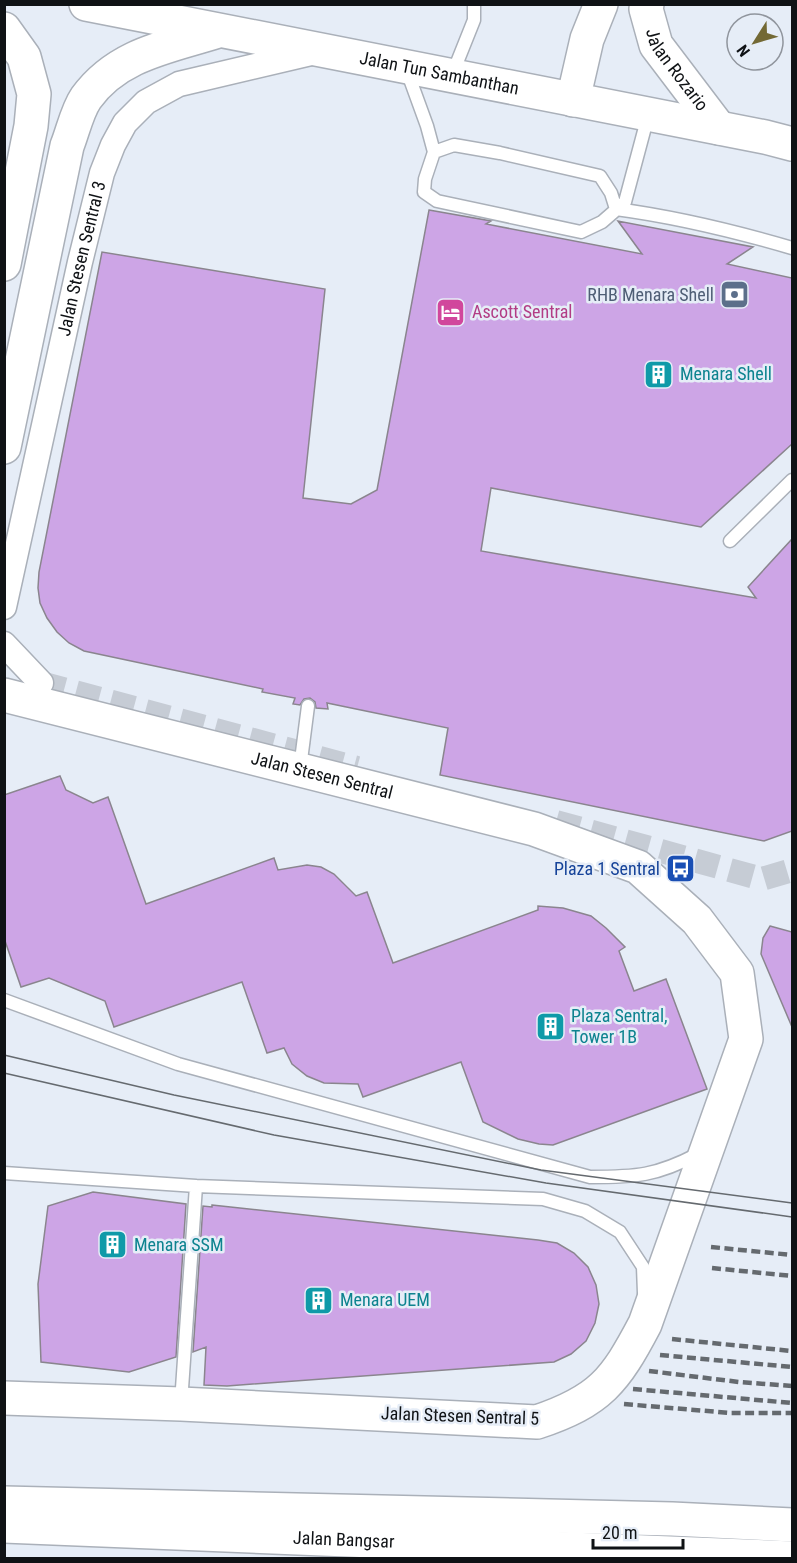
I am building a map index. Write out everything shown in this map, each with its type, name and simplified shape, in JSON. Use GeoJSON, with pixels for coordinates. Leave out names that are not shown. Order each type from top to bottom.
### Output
{"type":"FeatureCollection","features":[{"type":"Feature","properties":{"kind":"main road","name":"Jalan Tun Sambanthan"},"geometry":{"type":"LineString","coordinates":[[86,4],[123,8],[219,31],[719,128],[783,144]]}},
{"type":"Feature","properties":{"kind":"main road"},"geometry":{"type":"LineString","coordinates":[[573,100],[587,39],[601,4]]}},
{"type":"Feature","properties":{"kind":"main road","name":"Jalan Rozario"},"geometry":{"type":"LineString","coordinates":[[647,4],[646,9],[656,45],[719,128]]}},
{"type":"Feature","properties":{"kind":"main road"},"geometry":{"type":"LineString","coordinates":[[4,29],[24,57],[34,94],[31,126],[7,253]]}},
{"type":"Feature","properties":{"kind":"main road"},"geometry":{"type":"LineString","coordinates":[[4,447],[67,146],[85,99],[115,68],[141,55],[219,31]]}},
{"type":"Feature","properties":{"kind":"main road","name":"Jalan Stesen Sentral"},"geometry":{"type":"LineString","coordinates":[[19,690],[300,770],[548,828],[628,857]]}},
{"type":"Feature","properties":{"kind":"main road","name":"Jalan Stesen Sentral 5"},"geometry":{"type":"LineString","coordinates":[[4,1398],[181,1404],[537,1422],[566,1412],[590,1399],[613,1379],[631,1352],[645,1324],[746,1039],[737,973],[696,920],[628,857]]}},
{"type":"Feature","properties":{"kind":"main road"},"geometry":{"type":"LineString","coordinates":[[4,1503],[672,1519],[792,1525]]}},
{"type":"Feature","properties":{"kind":"main road","name":"Jalan Bangsar"},"geometry":{"type":"LineString","coordinates":[[4,1526],[792,1558]]}},
{"type":"Feature","properties":{"kind":"street","name":"Jalan Stesen Sentral 3"},"geometry":{"type":"LineString","coordinates":[[4,607],[80,262],[102,173],[125,123],[146,102],[178,84],[320,51]]}},
{"type":"Feature","properties":{"kind":"street"},"geometry":{"type":"LineString","coordinates":[[4,644],[19,690]]}},
{"type":"Feature","properties":{"kind":"lane"},"geometry":{"type":"LineString","coordinates":[[451,77],[474,20],[474,4]]}},
{"type":"Feature","properties":{"kind":"lane"},"geometry":{"type":"LineString","coordinates":[[406,68],[434,152],[425,179],[424,192],[437,201],[581,232],[602,222],[625,202],[649,115]]}},
{"type":"Feature","properties":{"kind":"lane"},"geometry":{"type":"LineString","coordinates":[[434,152],[454,145],[600,176],[611,193],[616,209]]}},
{"type":"Feature","properties":{"kind":"lane"},"geometry":{"type":"LineString","coordinates":[[616,209],[734,231],[792,248]]}},
{"type":"Feature","properties":{"kind":"lane"},"geometry":{"type":"LineString","coordinates":[[730,541],[792,480]]}},
{"type":"Feature","properties":{"kind":"lane"},"geometry":{"type":"LineString","coordinates":[[300,770],[308,706]]}},
{"type":"Feature","properties":{"kind":"lane"},"geometry":{"type":"LineString","coordinates":[[4,1000],[178,1064],[590,1177],[635,1177],[672,1168],[707,1150]]}},
{"type":"Feature","properties":{"kind":"lane"},"geometry":{"type":"LineString","coordinates":[[4,1173],[196,1186],[543,1199],[585,1211],[620,1232],[643,1267],[645,1324]]}},
{"type":"Feature","properties":{"kind":"lane"},"geometry":{"type":"LineString","coordinates":[[181,1404],[196,1186]]}},
{"type":"Feature","properties":{"kind":"building"},"geometry":{"type":"Polygon","coordinates":[[[429,210],[491,221],[486,224],[642,254],[618,221],[753,247],[727,264],[792,278],[792,444],[701,527],[491,488],[481,551],[756,598],[748,587],[792,539],[792,831],[764,841],[440,775],[448,728],[327,703],[328,709],[316,708],[315,702],[310,698],[304,699],[300,705],[293,704],[295,698],[262,692],[263,689],[84,651],[69,643],[47,618],[40,603],[39,572],[102,252],[325,289],[303,498],[351,504],[377,490],[429,210]]]}},
{"type":"Feature","properties":{"kind":"building"},"geometry":{"type":"Polygon","coordinates":[[[60,776],[66,790],[93,803],[108,797],[146,904],[274,858],[278,870],[307,865],[321,867],[334,874],[356,896],[367,892],[393,963],[538,910],[538,906],[563,908],[591,916],[625,947],[619,951],[634,991],[666,979],[707,1089],[553,1145],[539,1144],[518,1139],[483,1122],[461,1062],[363,1097],[358,1084],[324,1083],[307,1076],[292,1064],[284,1048],[267,1053],[242,982],[114,1027],[105,1001],[49,978],[21,987],[4,938],[4,795],[60,776]]]}},
{"type":"Feature","properties":{"kind":"building"},"geometry":{"type":"Polygon","coordinates":[[[770,926],[792,932],[792,1027],[761,954],[763,938],[770,926]]]}},
{"type":"Feature","properties":{"kind":"building","name":"Menara SSM"},"geometry":{"type":"Polygon","coordinates":[[[93,1192],[186,1204],[176,1357],[129,1372],[41,1362],[38,1284],[48,1206],[93,1192]]]}},
{"type":"Feature","properties":{"kind":"building"},"geometry":{"type":"Polygon","coordinates":[[[212,1205],[557,1243],[574,1253],[588,1267],[596,1285],[599,1304],[595,1323],[586,1341],[571,1354],[554,1362],[227,1386],[204,1385],[206,1347],[193,1352],[203,1206],[212,1207],[212,1205]]]}},
{"type":"Feature","properties":{"kind":"tunnel"},"geometry":{"type":"LineString","coordinates":[[41,683],[357,768]]}},
{"type":"Feature","properties":{"kind":"tunnel"},"geometry":{"type":"LineString","coordinates":[[556,822],[762,879],[792,870]]}},
{"type":"Feature","properties":{"kind":"tram line"},"geometry":{"type":"LineString","coordinates":[[4,1055],[174,1095],[541,1170],[792,1203]]}},
{"type":"Feature","properties":{"kind":"tram line"},"geometry":{"type":"LineString","coordinates":[[4,1073],[274,1135],[546,1183],[792,1217]]}},
{"type":"Feature","properties":{"kind":"railway"},"geometry":{"type":"LineString","coordinates":[[711,1247],[792,1255]]}},
{"type":"Feature","properties":{"kind":"railway"},"geometry":{"type":"LineString","coordinates":[[712,1268],[792,1276]]}},
{"type":"Feature","properties":{"kind":"railway"},"geometry":{"type":"LineString","coordinates":[[672,1339],[792,1351]]}},
{"type":"Feature","properties":{"kind":"railway"},"geometry":{"type":"LineString","coordinates":[[660,1355],[792,1367]]}},
{"type":"Feature","properties":{"kind":"railway"},"geometry":{"type":"LineString","coordinates":[[649,1371],[792,1386]]}},
{"type":"Feature","properties":{"kind":"railway"},"geometry":{"type":"LineString","coordinates":[[633,1389],[792,1403]]}},
{"type":"Feature","properties":{"kind":"railway"},"geometry":{"type":"LineString","coordinates":[[624,1404],[731,1413],[792,1413]]}},
{"type":"Feature","properties":{"kind":"place","name":"RHB Menara Shell"},"geometry":{"type":"Point","coordinates":[735,295]}},
{"type":"Feature","properties":{"kind":"place","name":"Ascott Sentral"},"geometry":{"type":"Point","coordinates":[451,312]}},
{"type":"Feature","properties":{"kind":"place","name":"Menara Shell"},"geometry":{"type":"Point","coordinates":[659,374]}},
{"type":"Feature","properties":{"kind":"place","name":"Plaza 1 Sentral"},"geometry":{"type":"Point","coordinates":[681,869]}},
{"type":"Feature","properties":{"kind":"place","name":"Plaza Sentral, Tower 1B"},"geometry":{"type":"Point","coordinates":[550,1026]}},
{"type":"Feature","properties":{"kind":"place","name":"Menara SSM"},"geometry":{"type":"Point","coordinates":[113,1245]}},
{"type":"Feature","properties":{"kind":"place","name":"Menara UEM"},"geometry":{"type":"Point","coordinates":[319,1300]}}]}
